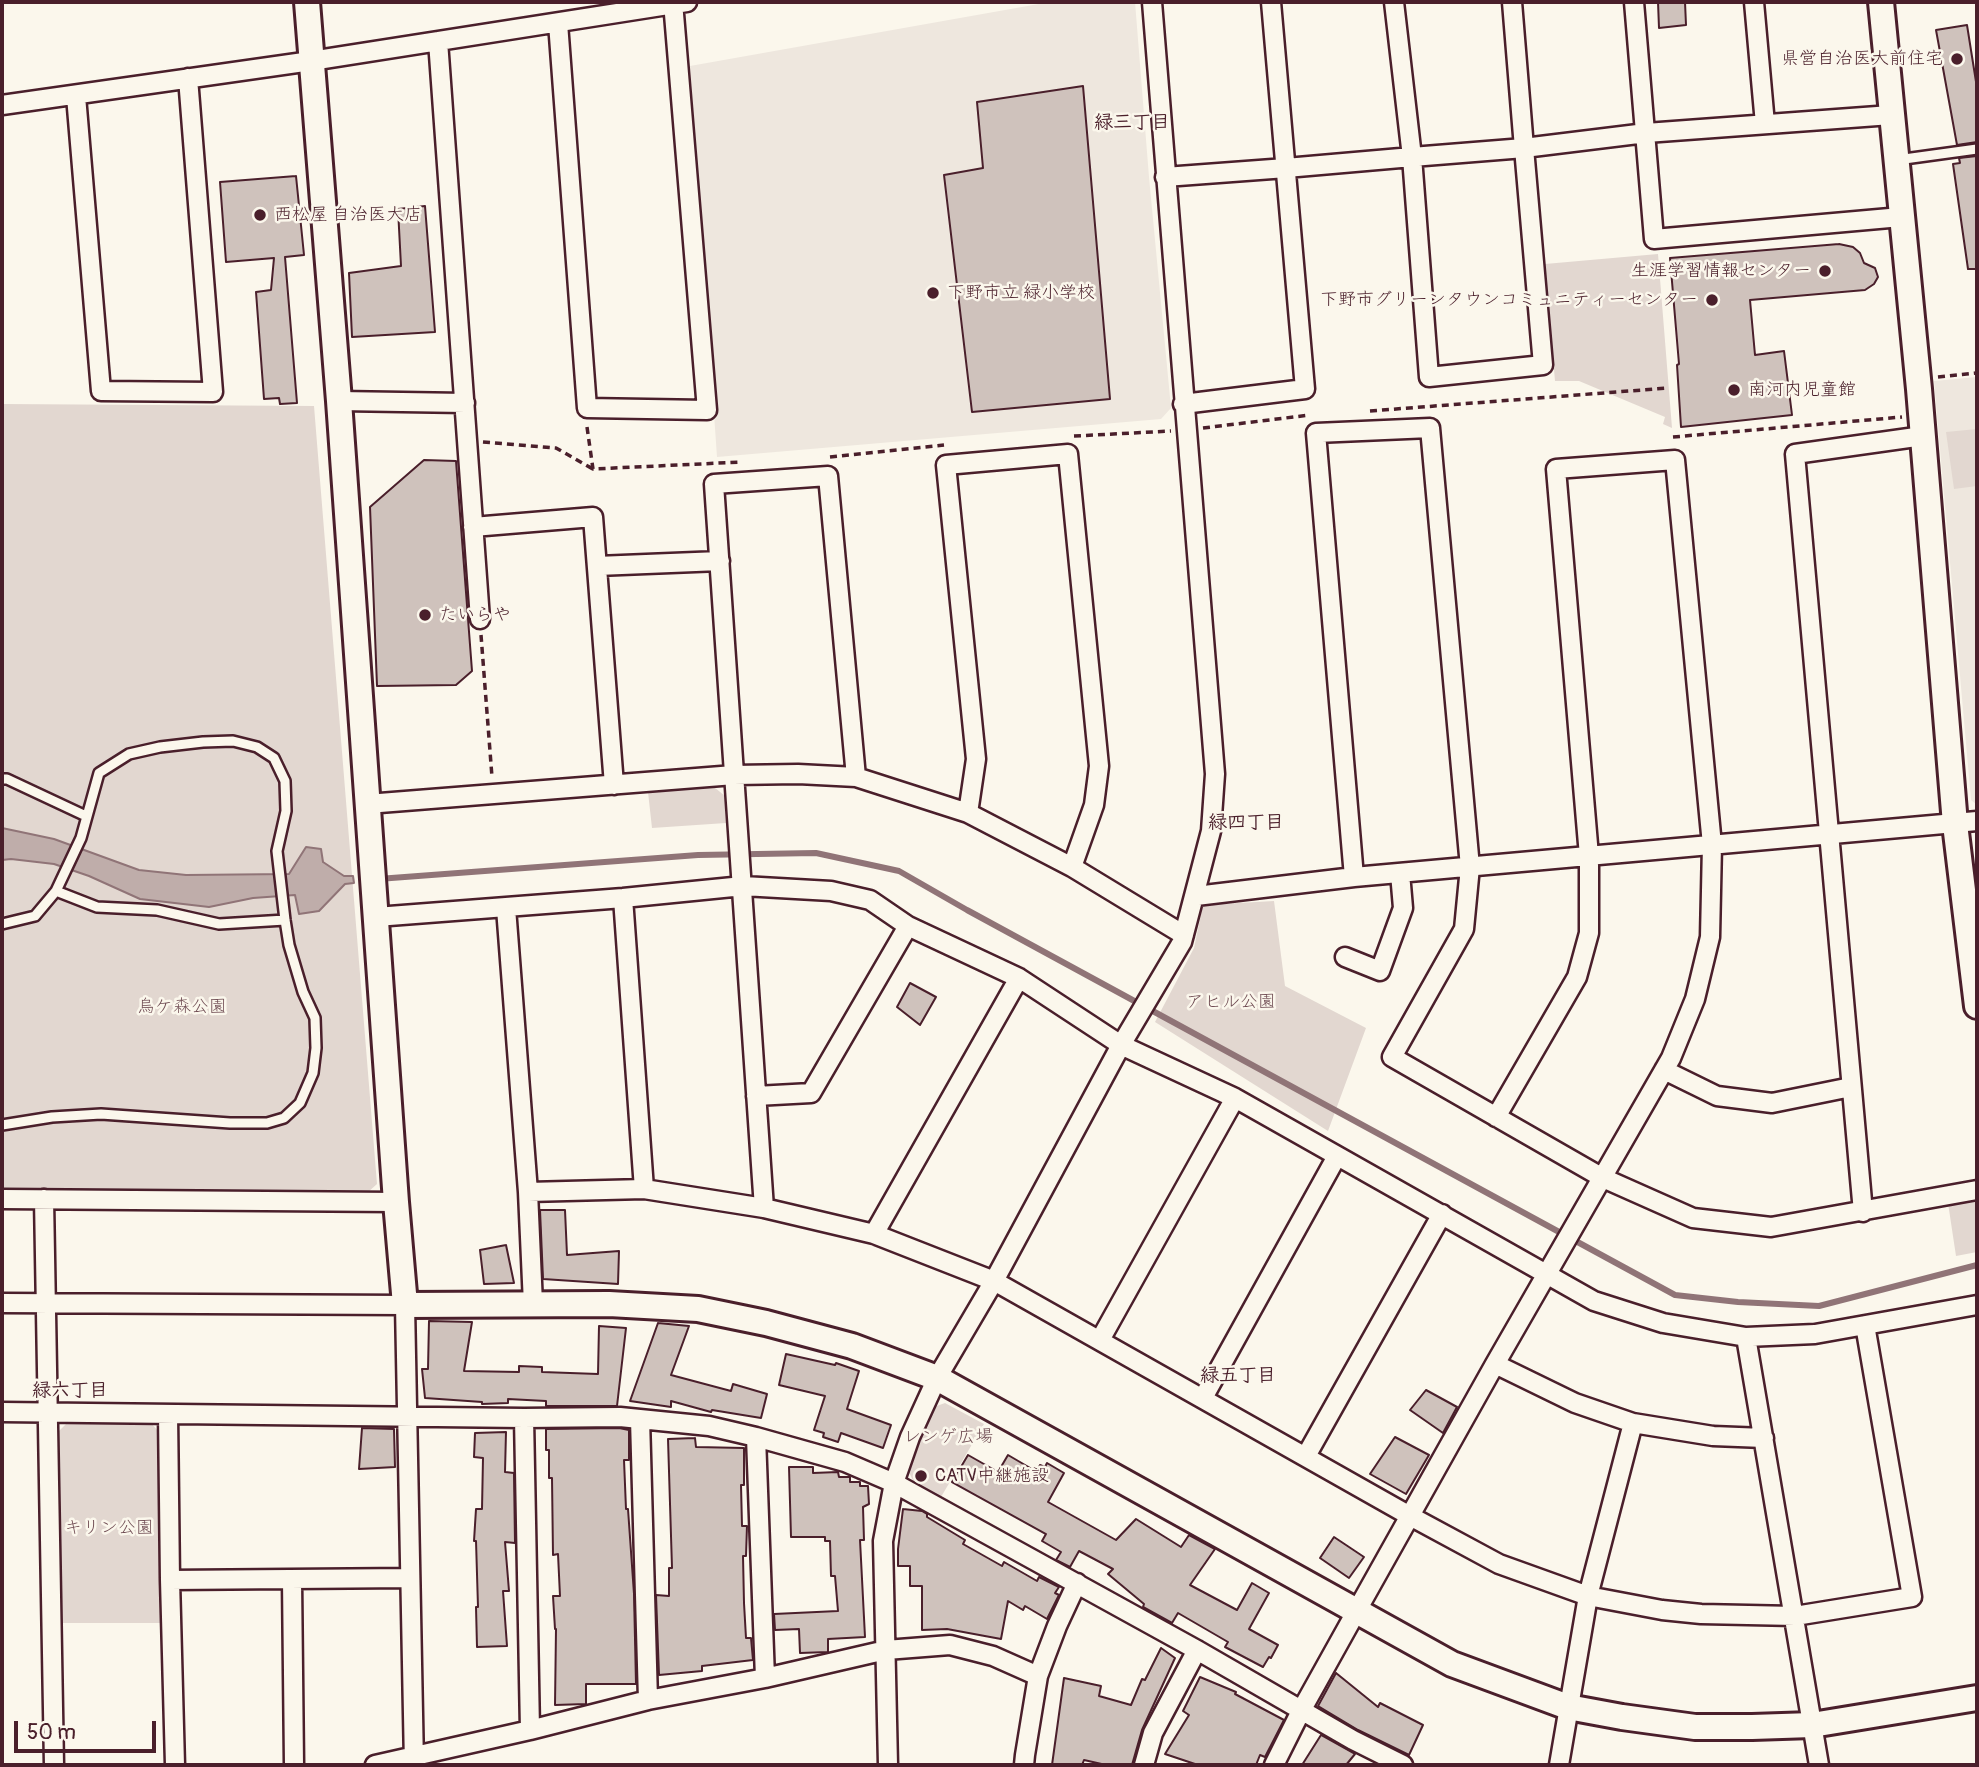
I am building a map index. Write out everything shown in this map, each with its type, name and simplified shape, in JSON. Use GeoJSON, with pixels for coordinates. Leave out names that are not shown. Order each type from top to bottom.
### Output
{"type":"FeatureCollection","features":[{"type":"Feature","properties":{"kind":"street"},"geometry":{"type":"LineString","coordinates":[[307,2],[405,1305],[414,1761]]}},
{"type":"Feature","properties":{"kind":"street"},"geometry":{"type":"LineString","coordinates":[[888,1765],[883,1541],[894,1483],[910,1437],[937,1378],[994,1282],[1121,1045],[1182,942],[1211,831],[1215,774],[1152,2]]}},
{"type":"Feature","properties":{"kind":"street"},"geometry":{"type":"LineString","coordinates":[[1183,404],[1305,389],[1271,2]]}},
{"type":"Feature","properties":{"kind":"street"},"geometry":{"type":"LineString","coordinates":[[1394,2],[1412,157],[1429,377],[1543,365],[1512,2]]}},
{"type":"Feature","properties":{"kind":"street"},"geometry":{"type":"LineString","coordinates":[[1634,2],[1654,239],[1901,217]]}},
{"type":"Feature","properties":{"kind":"street"},"geometry":{"type":"LineString","coordinates":[[1754,2],[1765,124]]}},
{"type":"Feature","properties":{"kind":"street"},"geometry":{"type":"LineString","coordinates":[[1881,2],[1923,436],[1966,822],[1977,1006]]}},
{"type":"Feature","properties":{"kind":"street"},"geometry":{"type":"LineString","coordinates":[[2,105],[311,61],[677,3],[707,410],[587,408],[558,23]]}},
{"type":"Feature","properties":{"kind":"street"},"geometry":{"type":"LineString","coordinates":[[438,41],[480,619]]}},
{"type":"Feature","properties":{"kind":"street"},"geometry":{"type":"LineString","coordinates":[[76,96],[101,391],[213,392],[188,78]]}},
{"type":"Feature","properties":{"kind":"street"},"geometry":{"type":"LineString","coordinates":[[1165,177],[1524,148],[1646,133],[1891,115]]}},
{"type":"Feature","properties":{"kind":"street"},"geometry":{"type":"LineString","coordinates":[[339,401],[464,403]]}},
{"type":"Feature","properties":{"kind":"street"},"geometry":{"type":"LineString","coordinates":[[1354,877],[1316,433],[1430,428],[1470,867],[1464,929],[1392,1057],[1602,1178],[1693,1218],[1771,1227],[1977,1191]]}},
{"type":"Feature","properties":{"kind":"street"},"geometry":{"type":"LineString","coordinates":[[1863,1212],[1795,454],[1923,436]]}},
{"type":"Feature","properties":{"kind":"street"},"geometry":{"type":"LineString","coordinates":[[968,813],[976,759],[946,465],[1068,454],[1099,766],[1094,805],[1072,867]]}},
{"type":"Feature","properties":{"kind":"street"},"geometry":{"type":"LineString","coordinates":[[1274,1765],[1302,1709],[1495,1364],[1671,1058],[1695,999],[1710,937],[1712,845],[1675,460],[1556,469],[1589,856],[1588,933],[1577,977],[1496,1117]]}},
{"type":"Feature","properties":{"kind":"street"},"geometry":{"type":"LineString","coordinates":[[764,1208],[715,484],[828,476],[856,777]]}},
{"type":"Feature","properties":{"kind":"street"},"geometry":{"type":"LineString","coordinates":[[473,527],[593,517],[614,785]]}},
{"type":"Feature","properties":{"kind":"street"},"geometry":{"type":"LineString","coordinates":[[597,566],[720,561]]}},
{"type":"Feature","properties":{"kind":"street"},"geometry":{"type":"LineString","coordinates":[[367,804],[734,775],[856,777],[968,813],[1072,867],[1184,935]]}},
{"type":"Feature","properties":{"kind":"street"},"geometry":{"type":"LineString","coordinates":[[1196,896],[1354,877],[1966,822]]}},
{"type":"Feature","properties":{"kind":"street"},"geometry":{"type":"LineString","coordinates":[[1345,957],[1380,971],[1403,908],[1400,873]]}},
{"type":"Feature","properties":{"kind":"street"},"geometry":{"type":"LineString","coordinates":[[376,917],[743,886],[844,894],[870,901],[908,926],[1019,978],[1121,1045],[1235,1098],[1594,1301],[1663,1323],[1746,1338],[1815,1334],[1977,1305]]}},
{"type":"Feature","properties":{"kind":"street"},"geometry":{"type":"LineString","coordinates":[[623,898],[644,1189]]}},
{"type":"Feature","properties":{"kind":"street"},"geometry":{"type":"LineString","coordinates":[[506,908],[528,1192],[533,1304]]}},
{"type":"Feature","properties":{"kind":"street"},"geometry":{"type":"LineString","coordinates":[[756,1096],[811,1093],[908,926]]}},
{"type":"Feature","properties":{"kind":"street"},"geometry":{"type":"LineString","coordinates":[[874,1234],[1019,978]]}},
{"type":"Feature","properties":{"kind":"street"},"geometry":{"type":"LineString","coordinates":[[1664,1070],[1717,1096],[1772,1103],[1851,1087]]}},
{"type":"Feature","properties":{"kind":"street"},"geometry":{"type":"LineString","coordinates":[[1100,1340],[1235,1098]]}},
{"type":"Feature","properties":{"kind":"street"},"geometry":{"type":"LineString","coordinates":[[1203,1398],[1338,1156]]}},
{"type":"Feature","properties":{"kind":"street"},"geometry":{"type":"LineString","coordinates":[[528,1192],[644,1189],[764,1208],[874,1234],[994,1282],[1499,1564],[1588,1596],[1662,1610],[1701,1614],[1795,1616],[1912,1597],[1865,1325]]}},
{"type":"Feature","properties":{"kind":"street"},"geometry":{"type":"LineString","coordinates":[[2,1199],[396,1202]]}},
{"type":"Feature","properties":{"kind":"street"},"geometry":{"type":"LineString","coordinates":[[44,1199],[54,1765]]}},
{"type":"Feature","properties":{"kind":"street"},"geometry":{"type":"LineString","coordinates":[[1306,1456],[1442,1214]]}},
{"type":"Feature","properties":{"kind":"street"},"geometry":{"type":"LineString","coordinates":[[2,1303],[609,1304],[698,1310],[766,1323],[852,1346],[937,1378],[1452,1664],[1568,1707],[1695,1727],[1812,1725],[1977,1698]]}},
{"type":"Feature","properties":{"kind":"street"},"geometry":{"type":"LineString","coordinates":[[1746,1338],[1819,1765]]}},
{"type":"Feature","properties":{"kind":"street"},"geometry":{"type":"LineString","coordinates":[[1495,1364],[1576,1403],[1633,1423],[1713,1436],[1764,1438]]}},
{"type":"Feature","properties":{"kind":"street"},"geometry":{"type":"LineString","coordinates":[[2,1412],[620,1417],[709,1426],[756,1437],[845,1462],[894,1483],[1398,1764]]}},
{"type":"Feature","properties":{"kind":"street"},"geometry":{"type":"LineString","coordinates":[[168,1414],[175,1765]]}},
{"type":"Feature","properties":{"kind":"street"},"geometry":{"type":"LineString","coordinates":[[524,1418],[530,1730]]}},
{"type":"Feature","properties":{"kind":"street"},"geometry":{"type":"LineString","coordinates":[[640,1419],[648,1700]]}},
{"type":"Feature","properties":{"kind":"street"},"geometry":{"type":"LineString","coordinates":[[1559,1765],[1588,1596],[1633,1423]]}},
{"type":"Feature","properties":{"kind":"street"},"geometry":{"type":"LineString","coordinates":[[756,1437],[765,1678]]}},
{"type":"Feature","properties":{"kind":"street"},"geometry":{"type":"LineString","coordinates":[[170,1580],[411,1578]]}},
{"type":"Feature","properties":{"kind":"street"},"geometry":{"type":"LineString","coordinates":[[292,1580],[294,1765]]}},
{"type":"Feature","properties":{"kind":"street"},"geometry":{"type":"LineString","coordinates":[[1024,1765],[1038,1676],[1077,1583]]}},
{"type":"Feature","properties":{"kind":"street"},"geometry":{"type":"LineString","coordinates":[[375,1765],[414,1761],[648,1700],[765,1678],[886,1650],[950,1645],[993,1656],[1038,1676]]}},
{"type":"Feature","properties":{"kind":"street"},"geometry":{"type":"LineString","coordinates":[[1144,1765],[1153,1733],[1197,1650]]}},
{"type":"Feature","properties":{"kind":"lane"},"geometry":{"type":"LineString","coordinates":[[1896,160],[1977,149]]}},
{"type":"Feature","properties":{"kind":"lane"},"geometry":{"type":"LineString","coordinates":[[2,925],[35,916],[56,891],[81,838],[99,773],[129,754],[160,747],[233,741],[257,747],[274,758],[285,781],[286,811],[277,851],[285,920],[289,945],[303,992],[315,1018],[313,1073],[300,1103],[285,1118],[267,1123],[101,1114],[52,1117],[2,1125]]}},
{"type":"Feature","properties":{"kind":"lane"},"geometry":{"type":"LineString","coordinates":[[2,779],[86,816]]}},
{"type":"Feature","properties":{"kind":"lane"},"geometry":{"type":"LineString","coordinates":[[56,891],[97,907],[157,910],[219,924],[285,920]]}},
{"type":"Feature","properties":{"kind":"path"},"geometry":{"type":"LineString","coordinates":[[1918,379],[1977,373]]}},
{"type":"Feature","properties":{"kind":"path"},"geometry":{"type":"LineString","coordinates":[[1363,411],[1668,388]]}},
{"type":"Feature","properties":{"kind":"path"},"geometry":{"type":"LineString","coordinates":[[587,408],[586,420],[593,469]]}},
{"type":"Feature","properties":{"kind":"path"},"geometry":{"type":"LineString","coordinates":[[1064,436],[1185,430],[1321,414]]}},
{"type":"Feature","properties":{"kind":"path"},"geometry":{"type":"LineString","coordinates":[[1673,437],[1904,417]]}},
{"type":"Feature","properties":{"kind":"path"},"geometry":{"type":"LineString","coordinates":[[467,441],[556,449],[593,469],[713,464]]}},
{"type":"Feature","properties":{"kind":"path"},"geometry":{"type":"LineString","coordinates":[[826,457],[956,444]]}},
{"type":"Feature","properties":{"kind":"path"},"geometry":{"type":"LineString","coordinates":[[480,619],[493,793]]}},
{"type":"Feature","properties":{"kind":"shaded area","name":"下野市立 緑小学校"},"geometry":{"type":"Polygon","coordinates":[[[1050,2],[1135,2],[1171,408],[1161,419],[717,457],[690,66],[1050,2]]]}},
{"type":"Feature","properties":{"kind":"shaded area"},"geometry":{"type":"Polygon","coordinates":[[[1977,377],[1977,805],[1971,800],[1934,381],[1977,377]]]}},
{"type":"Feature","properties":{"kind":"shaded area"},"geometry":{"type":"Polygon","coordinates":[[[2,828],[54,839],[139,870],[186,875],[289,874],[306,847],[321,849],[323,862],[344,876],[353,876],[354,883],[345,884],[319,911],[299,914],[295,895],[253,898],[209,907],[140,899],[54,864],[2,860],[2,828]]]}},
{"type":"Feature","properties":{"kind":"green space"},"geometry":{"type":"Polygon","coordinates":[[[1658,254],[1672,428],[1663,424],[1665,417],[1579,381],[1555,381],[1545,264],[1658,254]]]}},
{"type":"Feature","properties":{"kind":"green space","name":"烏ケ森公園"},"geometry":{"type":"Polygon","coordinates":[[[2,404],[314,406],[377,1184],[367,1193],[2,1190],[2,404]]]}},
{"type":"Feature","properties":{"kind":"green space"},"geometry":{"type":"Polygon","coordinates":[[[1977,429],[1977,486],[1954,489],[1946,432],[1977,429]]]}},
{"type":"Feature","properties":{"kind":"green space"},"geometry":{"type":"Polygon","coordinates":[[[714,787],[725,796],[726,823],[652,828],[648,792],[714,787]]]}},
{"type":"Feature","properties":{"kind":"green space","name":"アヒル公園"},"geometry":{"type":"Polygon","coordinates":[[[1274,901],[1285,986],[1366,1028],[1328,1131],[1155,1022],[1194,948],[1203,905],[1274,901]]]}},
{"type":"Feature","properties":{"kind":"green space"},"geometry":{"type":"Polygon","coordinates":[[[1973,1197],[1977,1200],[1977,1252],[1956,1256],[1948,1203],[1973,1197]]]}},
{"type":"Feature","properties":{"kind":"green space","name":"レンゲ広場"},"geometry":{"type":"Polygon","coordinates":[[[945,1403],[984,1424],[941,1497],[914,1483],[908,1470],[931,1408],[945,1403]]]}},
{"type":"Feature","properties":{"kind":"green space","name":"キリン公園"},"geometry":{"type":"Polygon","coordinates":[[[68,1422],[150,1422],[160,1433],[160,1623],[60,1623],[57,1433],[68,1422]]]}},
{"type":"Feature","properties":{"kind":"building"},"geometry":{"type":"Polygon","coordinates":[[[1658,2],[1685,2],[1686,25],[1659,28],[1658,2]]]}},
{"type":"Feature","properties":{"kind":"building","name":"県営自治医大前住宅"},"geometry":{"type":"Polygon","coordinates":[[[1967,25],[1977,88],[1977,142],[1957,145],[1936,30],[1967,25]]]}},
{"type":"Feature","properties":{"kind":"building"},"geometry":{"type":"Polygon","coordinates":[[[1083,86],[1110,399],[972,412],[944,175],[983,168],[977,102],[1083,86]]]}},
{"type":"Feature","properties":{"kind":"building"},"geometry":{"type":"Polygon","coordinates":[[[1977,156],[1977,269],[1968,269],[1953,164],[1960,163],[1959,158],[1977,156]]]}},
{"type":"Feature","properties":{"kind":"building"},"geometry":{"type":"Polygon","coordinates":[[[296,176],[304,255],[285,257],[297,403],[280,404],[279,398],[264,399],[256,292],[271,290],[274,258],[226,262],[220,182],[296,176]]]}},
{"type":"Feature","properties":{"kind":"building"},"geometry":{"type":"Polygon","coordinates":[[[425,206],[435,332],[352,337],[349,273],[401,266],[398,209],[425,206]]]}},
{"type":"Feature","properties":{"kind":"building"},"geometry":{"type":"Polygon","coordinates":[[[1839,244],[1853,247],[1860,253],[1864,263],[1875,268],[1878,277],[1874,284],[1865,290],[1750,300],[1755,355],[1784,351],[1792,415],[1681,427],[1670,258],[1839,244]]]}},
{"type":"Feature","properties":{"kind":"building"},"geometry":{"type":"Polygon","coordinates":[[[424,460],[456,461],[472,671],[456,685],[377,686],[370,507],[424,460]]]}},
{"type":"Feature","properties":{"kind":"building"},"geometry":{"type":"Polygon","coordinates":[[[910,983],[936,997],[920,1025],[897,1007],[910,983]]]}},
{"type":"Feature","properties":{"kind":"building"},"geometry":{"type":"Polygon","coordinates":[[[540,1210],[565,1210],[567,1255],[619,1251],[618,1284],[543,1279],[540,1210]]]}},
{"type":"Feature","properties":{"kind":"building"},"geometry":{"type":"Polygon","coordinates":[[[506,1245],[514,1283],[484,1284],[480,1250],[506,1245]]]}},
{"type":"Feature","properties":{"kind":"building"},"geometry":{"type":"Polygon","coordinates":[[[429,1321],[472,1322],[464,1371],[519,1372],[519,1366],[542,1367],[542,1372],[598,1374],[599,1326],[626,1328],[617,1406],[546,1406],[546,1401],[508,1399],[508,1403],[482,1404],[425,1398],[422,1369],[428,1369],[429,1321]]]}},
{"type":"Feature","properties":{"kind":"building"},"geometry":{"type":"Polygon","coordinates":[[[658,1323],[689,1326],[671,1375],[731,1391],[733,1384],[767,1394],[761,1418],[712,1410],[711,1412],[671,1401],[671,1407],[630,1401],[658,1323]]]}},
{"type":"Feature","properties":{"kind":"building"},"geometry":{"type":"Polygon","coordinates":[[[786,1354],[835,1365],[836,1363],[859,1371],[847,1409],[891,1425],[883,1448],[841,1433],[838,1442],[823,1437],[824,1433],[814,1430],[825,1396],[779,1385],[786,1354]]]}},
{"type":"Feature","properties":{"kind":"building"},"geometry":{"type":"Polygon","coordinates":[[[1426,1390],[1457,1407],[1443,1433],[1410,1410],[1426,1390]]]}},
{"type":"Feature","properties":{"kind":"building"},"geometry":{"type":"Polygon","coordinates":[[[362,1428],[394,1429],[395,1467],[359,1469],[362,1428]]]}},
{"type":"Feature","properties":{"kind":"building"},"geometry":{"type":"Polygon","coordinates":[[[546,1429],[629,1430],[629,1460],[624,1460],[634,1594],[636,1684],[586,1684],[586,1704],[555,1705],[556,1629],[553,1596],[560,1596],[558,1554],[553,1555],[552,1478],[549,1478],[546,1429]]]}},
{"type":"Feature","properties":{"kind":"building"},"geometry":{"type":"Polygon","coordinates":[[[506,1432],[505,1472],[514,1473],[515,1543],[505,1542],[509,1591],[503,1591],[507,1646],[477,1647],[478,1607],[474,1541],[476,1509],[482,1509],[483,1458],[474,1457],[475,1433],[506,1432]]]}},
{"type":"Feature","properties":{"kind":"building"},"geometry":{"type":"Polygon","coordinates":[[[1395,1437],[1429,1455],[1406,1494],[1370,1474],[1395,1437]]]}},
{"type":"Feature","properties":{"kind":"building"},"geometry":{"type":"Polygon","coordinates":[[[695,1438],[696,1447],[744,1448],[742,1526],[747,1526],[746,1556],[743,1556],[744,1603],[746,1638],[751,1638],[753,1660],[702,1666],[702,1671],[659,1675],[656,1595],[669,1596],[669,1568],[672,1568],[668,1439],[695,1438]]]}},
{"type":"Feature","properties":{"kind":"building"},"geometry":{"type":"Polygon","coordinates":[[[968,1455],[998,1472],[1008,1455],[1037,1472],[1040,1465],[1045,1467],[1047,1463],[1064,1473],[1048,1502],[1116,1540],[1136,1519],[1181,1547],[1189,1535],[1215,1549],[1190,1585],[1237,1610],[1252,1583],[1269,1593],[1249,1629],[1278,1645],[1271,1658],[1269,1657],[1263,1667],[1225,1647],[1228,1642],[1178,1613],[1172,1623],[1143,1607],[1144,1604],[1108,1574],[1113,1569],[1079,1551],[1070,1567],[1056,1560],[1061,1552],[1042,1541],[1046,1534],[952,1482],[968,1455]]]}},
{"type":"Feature","properties":{"kind":"building"},"geometry":{"type":"Polygon","coordinates":[[[789,1467],[813,1467],[813,1473],[838,1472],[839,1477],[850,1477],[850,1482],[860,1482],[860,1486],[868,1486],[869,1504],[863,1507],[864,1540],[860,1540],[865,1637],[828,1639],[828,1652],[800,1653],[799,1629],[775,1630],[774,1614],[838,1611],[835,1576],[831,1576],[830,1541],[825,1541],[825,1537],[791,1537],[789,1467]]]}},
{"type":"Feature","properties":{"kind":"building"},"geometry":{"type":"Polygon","coordinates":[[[903,1509],[922,1511],[927,1517],[965,1540],[963,1544],[1002,1566],[1004,1562],[1037,1581],[1039,1577],[1059,1587],[1055,1593],[1059,1595],[1047,1619],[1025,1606],[1023,1610],[1008,1601],[1001,1639],[947,1629],[922,1630],[922,1586],[910,1586],[910,1566],[898,1566],[903,1509]]]}},
{"type":"Feature","properties":{"kind":"building"},"geometry":{"type":"Polygon","coordinates":[[[1334,1537],[1364,1557],[1349,1578],[1320,1558],[1334,1537]]]}},
{"type":"Feature","properties":{"kind":"building"},"geometry":{"type":"Polygon","coordinates":[[[1161,1648],[1175,1658],[1142,1730],[1132,1765],[1106,1765],[1084,1760],[1082,1765],[1052,1765],[1064,1678],[1101,1686],[1099,1696],[1131,1705],[1142,1679],[1145,1680],[1161,1648]]]}},
{"type":"Feature","properties":{"kind":"building"},"geometry":{"type":"Polygon","coordinates":[[[1336,1673],[1378,1707],[1380,1703],[1423,1725],[1409,1755],[1358,1730],[1318,1706],[1336,1673]]]}},
{"type":"Feature","properties":{"kind":"building"},"geometry":{"type":"Polygon","coordinates":[[[1200,1677],[1236,1692],[1235,1694],[1284,1720],[1265,1757],[1260,1755],[1256,1765],[1198,1765],[1165,1754],[1189,1715],[1183,1711],[1200,1677]]]}},
{"type":"Feature","properties":{"kind":"building"},"geometry":{"type":"Polygon","coordinates":[[[1321,1735],[1355,1754],[1346,1765],[1302,1765],[1321,1735]]]}},
{"type":"Feature","properties":{"kind":"waterway"},"geometry":{"type":"LineString","coordinates":[[378,879],[698,855],[816,853],[899,871],[1675,1295],[1738,1302],[1819,1306],[1977,1265]]}},
{"type":"Feature","properties":{"kind":"place","name":"県営自治医大前住宅"},"geometry":{"type":"Point","coordinates":[1957,59]}},
{"type":"Feature","properties":{"kind":"place","name":"西松屋 自治医大店"},"geometry":{"type":"Point","coordinates":[260,215]}},
{"type":"Feature","properties":{"kind":"place","name":"生涯学習情報センター"},"geometry":{"type":"Point","coordinates":[1825,271]}},
{"type":"Feature","properties":{"kind":"place","name":"下野市立 緑小学校"},"geometry":{"type":"Point","coordinates":[933,293]}},
{"type":"Feature","properties":{"kind":"place","name":"下野市グリーンタウンコミュニティーセンター"},"geometry":{"type":"Point","coordinates":[1712,300]}},
{"type":"Feature","properties":{"kind":"place","name":"南河内児童館"},"geometry":{"type":"Point","coordinates":[1734,390]}},
{"type":"Feature","properties":{"kind":"place","name":"たいらや"},"geometry":{"type":"Point","coordinates":[425,615]}},
{"type":"Feature","properties":{"kind":"place","name":"CATV中継施設"},"geometry":{"type":"Point","coordinates":[921,1476]}},
{"type":"Feature","properties":{"kind":"district","name":"緑三丁目"},"geometry":{"type":"Point","coordinates":[1132,123]}},
{"type":"Feature","properties":{"kind":"district","name":"緑四丁目"},"geometry":{"type":"Point","coordinates":[1246,823]}},
{"type":"Feature","properties":{"kind":"district","name":"緑五丁目"},"geometry":{"type":"Point","coordinates":[1238,1376]}},
{"type":"Feature","properties":{"kind":"district","name":"緑六丁目"},"geometry":{"type":"Point","coordinates":[70,1391]}}]}
